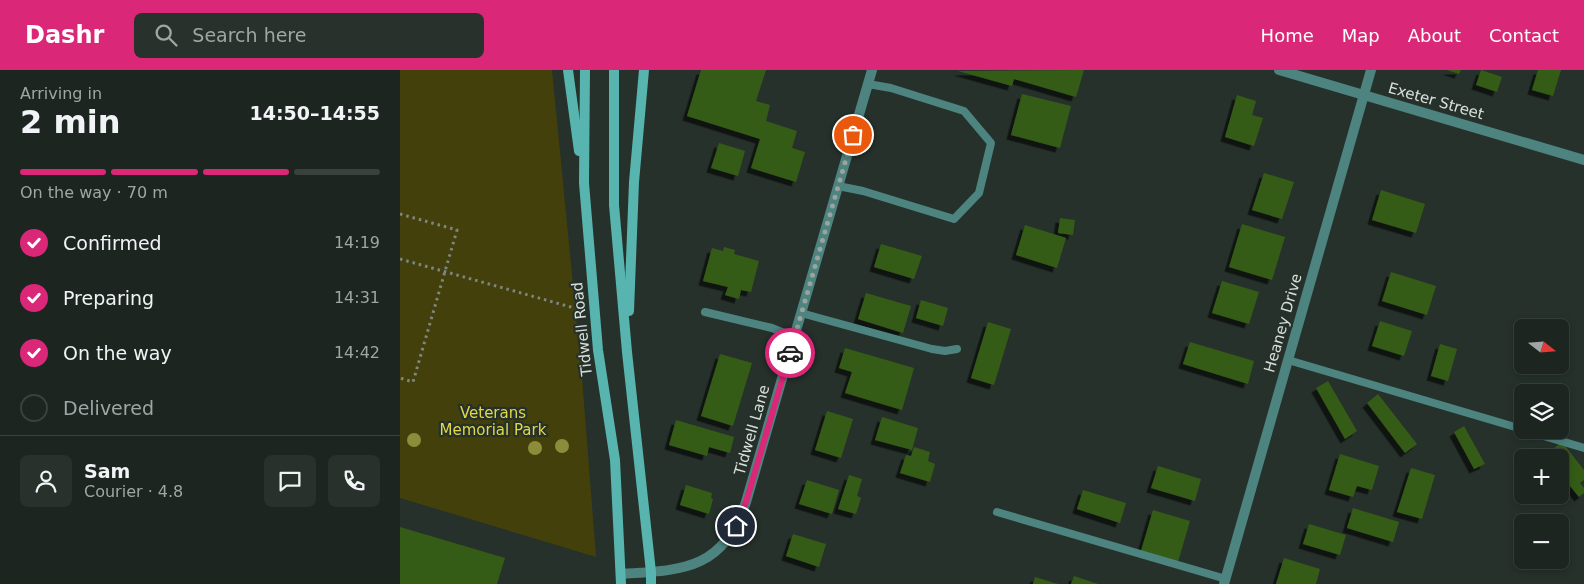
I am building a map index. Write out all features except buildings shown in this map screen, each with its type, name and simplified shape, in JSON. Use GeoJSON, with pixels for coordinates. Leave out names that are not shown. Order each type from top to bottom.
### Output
{"type":"FeatureCollection","features":[{"type":"Feature","properties":{"kind":"main road"},"geometry":{"type":"LineString","coordinates":[[568,70],[584,183]]}},
{"type":"Feature","properties":{"kind":"main road","name":"Tidwell Road"},"geometry":{"type":"LineString","coordinates":[[585,70],[584,183],[598,350],[615,460],[621,579]]}},
{"type":"Feature","properties":{"kind":"main road"},"geometry":{"type":"LineString","coordinates":[[614,70],[614,205],[651,584]]}},
{"type":"Feature","properties":{"kind":"main road"},"geometry":{"type":"LineString","coordinates":[[627,352],[634,182],[644,70]]}},
{"type":"Feature","properties":{"kind":"street","name":"Tidwell Lane"},"geometry":{"type":"LineString","coordinates":[[621,579],[696,564],[720,548],[730,537],[742,514],[872,70]]}},
{"type":"Feature","properties":{"kind":"street","name":"Exeter Street"},"geometry":{"type":"LineString","coordinates":[[1279,70],[1584,160]]}},
{"type":"Feature","properties":{"kind":"street","name":"Heaney Drive"},"geometry":{"type":"LineString","coordinates":[[1225,581],[1371,70]]}},
{"type":"Feature","properties":{"kind":"lane"},"geometry":{"type":"LineString","coordinates":[[838,186],[863,191],[954,219],[978,193],[991,143],[964,111],[890,88],[868,84]]}},
{"type":"Feature","properties":{"kind":"lane"},"geometry":{"type":"LineString","coordinates":[[705,312],[772,328],[794,336]]}},
{"type":"Feature","properties":{"kind":"lane"},"geometry":{"type":"LineString","coordinates":[[801,313],[932,349],[945,351],[957,349]]}},
{"type":"Feature","properties":{"kind":"lane"},"geometry":{"type":"LineString","coordinates":[[1288,360],[1514,427]]}},
{"type":"Feature","properties":{"kind":"lane"},"geometry":{"type":"LineString","coordinates":[[1554,439],[1584,448]]}},
{"type":"Feature","properties":{"kind":"lane"},"geometry":{"type":"LineString","coordinates":[[997,512],[1225,581]]}},
{"type":"Feature","properties":{"kind":"path"},"geometry":{"type":"LineString","coordinates":[[400,214],[457,230],[413,382],[400,378]]}},
{"type":"Feature","properties":{"kind":"path"},"geometry":{"type":"LineString","coordinates":[[400,259],[578,309]]}},
{"type":"Feature","properties":{"kind":"green space","name":"Veterans Memorial Park"},"geometry":{"type":"Polygon","coordinates":[[[400,70],[552,70],[582,377],[596,557],[400,498],[400,70]]]}},
{"type":"Feature","properties":{"kind":"way so far"},"geometry":{"type":"LineString","coordinates":[[790,353],[853,135]]}},
{"type":"Feature","properties":{"kind":"route"},"geometry":{"type":"LineString","coordinates":[[736,526],[746,502],[790,353]]}}]}
